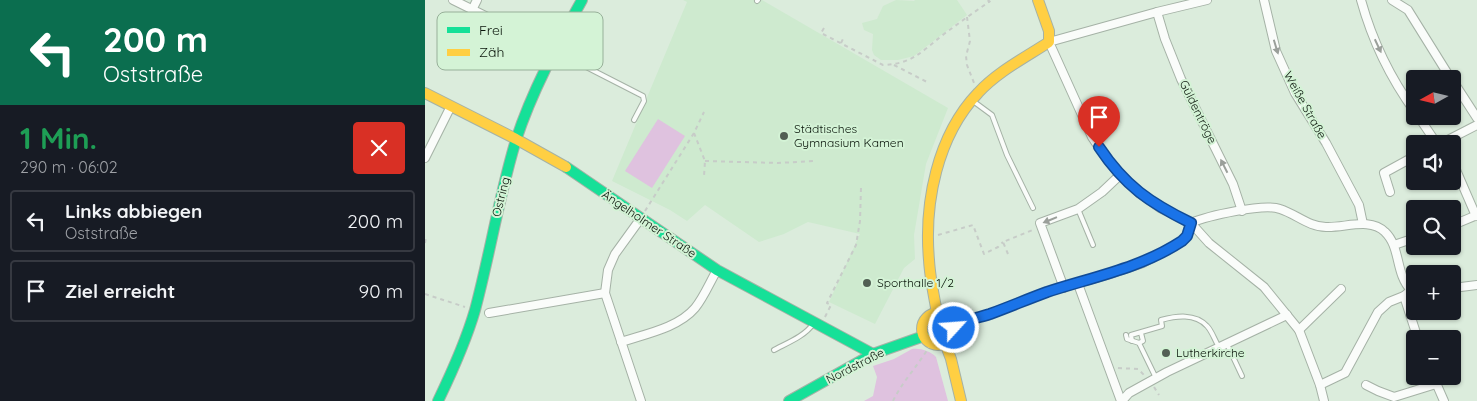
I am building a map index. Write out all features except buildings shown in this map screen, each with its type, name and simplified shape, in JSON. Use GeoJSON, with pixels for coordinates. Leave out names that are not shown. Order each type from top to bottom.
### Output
{"type":"FeatureCollection","features":[{"type":"Feature","properties":{"kind":"street"},"geometry":{"type":"LineString","coordinates":[[453,0],[476,12]]}},
{"type":"Feature","properties":{"kind":"street"},"geometry":{"type":"LineString","coordinates":[[472,10],[477,0]]}},
{"type":"Feature","properties":{"kind":"street","name":"Ostring"},"geometry":{"type":"LineString","coordinates":[[576,12],[582,0]]}},
{"type":"Feature","properties":{"kind":"street"},"geometry":{"type":"LineString","coordinates":[[1038,0],[1049,32],[1049,42],[1091,137],[1120,176],[1155,205],[1191,223],[1209,243],[1263,287],[1299,330],[1324,401]]}},
{"type":"Feature","properties":{"kind":"street"},"geometry":{"type":"LineString","coordinates":[[937,313],[929,261],[928,238],[931,194],[937,168],[950,135],[971,100],[979,91],[1002,73],[1049,42],[1207,0]]}},
{"type":"Feature","properties":{"kind":"street","name":"Weiße Straße"},"geometry":{"type":"LineString","coordinates":[[1264,0],[1276,51],[1295,93],[1360,205],[1363,224]]}},
{"type":"Feature","properties":{"kind":"street"},"geometry":{"type":"LineString","coordinates":[[1361,0],[1366,19],[1379,49],[1406,98]]}},
{"type":"Feature","properties":{"kind":"street"},"geometry":{"type":"LineString","coordinates":[[1392,0],[1408,10],[1446,70]]}},
{"type":"Feature","properties":{"kind":"street","name":"Güldentröge"},"geometry":{"type":"LineString","coordinates":[[1157,12],[1181,79],[1233,184],[1241,211]]}},
{"type":"Feature","properties":{"kind":"street","name":"Ostring"},"geometry":{"type":"LineString","coordinates":[[438,401],[455,364],[474,311],[503,187],[517,139],[528,108],[546,70]]}},
{"type":"Feature","properties":{"kind":"street","name":"Ängelholmer Straße"},"geometry":{"type":"LineString","coordinates":[[425,93],[517,139],[569,169],[717,270],[873,354]]}},
{"type":"Feature","properties":{"kind":"street"},"geometry":{"type":"LineString","coordinates":[[1461,94],[1477,118]]}},
{"type":"Feature","properties":{"kind":"street"},"geometry":{"type":"LineString","coordinates":[[425,158],[451,106]]}},
{"type":"Feature","properties":{"kind":"street"},"geometry":{"type":"LineString","coordinates":[[1457,135],[1477,125]]}},
{"type":"Feature","properties":{"kind":"street"},"geometry":{"type":"LineString","coordinates":[[1390,192],[1384,173],[1406,161]]}},
{"type":"Feature","properties":{"kind":"street"},"geometry":{"type":"LineString","coordinates":[[1064,288],[1040,223],[1078,209],[1120,176]]}},
{"type":"Feature","properties":{"kind":"street"},"geometry":{"type":"LineString","coordinates":[[1461,181],[1476,216],[1461,222]]}},
{"type":"Feature","properties":{"kind":"street"},"geometry":{"type":"LineString","coordinates":[[1191,223],[1203,218],[1270,207],[1278,208],[1318,226],[1363,224],[1379,226],[1390,237],[1394,245],[1406,284]]}},
{"type":"Feature","properties":{"kind":"street"},"geometry":{"type":"LineString","coordinates":[[641,218],[615,254],[607,270],[605,292],[641,401]]}},
{"type":"Feature","properties":{"kind":"street"},"geometry":{"type":"LineString","coordinates":[[953,325],[989,314],[1047,292],[1143,263],[1182,241],[1187,236],[1191,223]]}},
{"type":"Feature","properties":{"kind":"street"},"geometry":{"type":"LineString","coordinates":[[1394,245],[1406,240]]}},
{"type":"Feature","properties":{"kind":"street"},"geometry":{"type":"LineString","coordinates":[[621,342],[674,324],[685,318],[695,308],[717,270]]}},
{"type":"Feature","properties":{"kind":"street"},"geometry":{"type":"LineString","coordinates":[[1078,284],[1121,401],[1129,393],[1153,379],[1287,315]]}},
{"type":"Feature","properties":{"kind":"street"},"geometry":{"type":"LineString","coordinates":[[1461,287],[1477,285]]}},
{"type":"Feature","properties":{"kind":"street"},"geometry":{"type":"LineString","coordinates":[[1299,330],[1341,290]]}},
{"type":"Feature","properties":{"kind":"street"},"geometry":{"type":"LineString","coordinates":[[489,313],[605,292]]}},
{"type":"Feature","properties":{"kind":"street"},"geometry":{"type":"LineString","coordinates":[[1320,386],[1345,373],[1378,312],[1389,302],[1404,296],[1415,330]]}},
{"type":"Feature","properties":{"kind":"street"},"geometry":{"type":"LineString","coordinates":[[937,313],[947,316],[953,325],[953,334],[945,343],[935,345],[927,340],[923,326],[924,321],[932,314],[937,313]]}},
{"type":"Feature","properties":{"kind":"street","name":"Nordstraße"},"geometry":{"type":"LineString","coordinates":[[789,401],[873,354],[927,340]]}},
{"type":"Feature","properties":{"kind":"street"},"geometry":{"type":"LineString","coordinates":[[945,343],[951,359],[961,401]]}},
{"type":"Feature","properties":{"kind":"street"},"geometry":{"type":"LineString","coordinates":[[1366,385],[1394,399],[1424,385]]}},
{"type":"Feature","properties":{"kind":"street"},"geometry":{"type":"LineString","coordinates":[[1437,385],[1444,401]]}},
{"type":"Feature","properties":{"kind":"lane"},"geometry":{"type":"LineString","coordinates":[[592,70],[643,96],[644,101],[634,120]]}},
{"type":"Feature","properties":{"kind":"lane"},"geometry":{"type":"LineString","coordinates":[[971,100],[992,116],[1007,155],[1033,208]]}},
{"type":"Feature","properties":{"kind":"lane"},"geometry":{"type":"LineString","coordinates":[[1078,209],[1093,245]]}},
{"type":"Feature","properties":{"kind":"lane"},"geometry":{"type":"LineString","coordinates":[[1132,341],[1131,335],[1162,326],[1161,320],[1177,316],[1196,318],[1208,326],[1242,376]]}},
{"type":"Feature","properties":{"kind":"lane"},"geometry":{"type":"LineString","coordinates":[[774,350],[817,324]]}},
{"type":"Feature","properties":{"kind":"lane"},"geometry":{"type":"LineString","coordinates":[[1139,343],[1143,342],[1141,332]]}},
{"type":"Feature","properties":{"kind":"lane"},"geometry":{"type":"LineString","coordinates":[[1126,335],[1127,339],[1139,343]]}},
{"type":"Feature","properties":{"kind":"lane"},"geometry":{"type":"LineString","coordinates":[[1139,343],[1153,379]]}},
{"type":"Feature","properties":{"kind":"path"},"geometry":{"type":"LineString","coordinates":[[824,28],[821,33],[883,65],[894,65],[919,56],[990,1]]}},
{"type":"Feature","properties":{"kind":"path"},"geometry":{"type":"LineString","coordinates":[[967,17],[970,34],[966,56],[967,64],[979,91]]}},
{"type":"Feature","properties":{"kind":"path"},"geometry":{"type":"LineString","coordinates":[[841,43],[844,37]]}},
{"type":"Feature","properties":{"kind":"path"},"geometry":{"type":"LineString","coordinates":[[894,65],[927,82]]}},
{"type":"Feature","properties":{"kind":"path"},"geometry":{"type":"LineString","coordinates":[[641,218],[694,133],[704,112]]}},
{"type":"Feature","properties":{"kind":"path"},"geometry":{"type":"LineString","coordinates":[[694,133],[705,161],[704,176]]}},
{"type":"Feature","properties":{"kind":"path"},"geometry":{"type":"LineString","coordinates":[[705,161],[778,163],[813,161]]}},
{"type":"Feature","properties":{"kind":"path"},"geometry":{"type":"LineString","coordinates":[[817,324],[831,305],[827,303],[856,245],[860,221],[861,188]]}},
{"type":"Feature","properties":{"kind":"path"},"geometry":{"type":"LineString","coordinates":[[928,238],[973,225],[985,254],[1003,242],[1035,229],[1040,223]]}},
{"type":"Feature","properties":{"kind":"path"},"geometry":{"type":"LineString","coordinates":[[425,243],[426,237]]}},
{"type":"Feature","properties":{"kind":"path"},"geometry":{"type":"LineString","coordinates":[[1003,242],[1008,254]]}},
{"type":"Feature","properties":{"kind":"path"},"geometry":{"type":"LineString","coordinates":[[425,294],[474,311]]}},
{"type":"Feature","properties":{"kind":"path"},"geometry":{"type":"LineString","coordinates":[[893,401],[898,390],[923,357],[927,340]]}},
{"type":"Feature","properties":{"kind":"path"},"geometry":{"type":"LineString","coordinates":[[1110,368],[1138,369],[1153,379]]}},
{"type":"Feature","properties":{"kind":"shaded area","name":"Städtisches Gymnasium Kamen"},"geometry":{"type":"Polygon","coordinates":[[[683,0],[762,0],[948,108],[926,164],[914,235],[915,259],[904,268],[875,324],[829,302],[860,234],[808,222],[784,234],[759,242],[705,205],[687,221],[670,210],[612,181],[687,2],[683,0]]]}},
{"type":"Feature","properties":{"kind":"shaded area"},"geometry":{"type":"Polygon","coordinates":[[[896,0],[957,0],[967,15],[914,56],[898,60],[881,60],[874,55],[872,50],[873,34],[864,30],[862,23],[877,19],[883,6],[896,0]]]}},
{"type":"Feature","properties":{"kind":"shaded area"},"geometry":{"type":"Polygon","coordinates":[[[658,119],[685,136],[652,188],[625,171],[658,119]]]}},
{"type":"Feature","properties":{"kind":"shaded area"},"geometry":{"type":"Polygon","coordinates":[[[912,349],[925,350],[936,357],[948,401],[864,401],[873,396],[877,377],[873,366],[894,359],[912,349]]]}},
{"type":"Feature","properties":{"kind":"traffic: fast"},"geometry":{"type":"LineString","coordinates":[[575,12],[582,0]]}},
{"type":"Feature","properties":{"kind":"traffic: fast"},"geometry":{"type":"LineString","coordinates":[[438,401],[458,356],[475,310],[516,140],[545,70]]}},
{"type":"Feature","properties":{"kind":"traffic: fast"},"geometry":{"type":"LineString","coordinates":[[566,167],[717,270],[873,354]]}},
{"type":"Feature","properties":{"kind":"traffic: fast"},"geometry":{"type":"LineString","coordinates":[[789,401],[873,354],[924,336]]}},
{"type":"Feature","properties":{"kind":"traffic: slow"},"geometry":{"type":"LineString","coordinates":[[937,313],[932,287],[928,238],[931,193],[936,171],[952,129],[978,93],[1003,72],[1049,42],[1049,31],[1038,0]]}},
{"type":"Feature","properties":{"kind":"traffic: slow"},"geometry":{"type":"LineString","coordinates":[[425,93],[516,139],[566,167]]}},
{"type":"Feature","properties":{"kind":"traffic: slow"},"geometry":{"type":"LineString","coordinates":[[938,313],[944,314],[949,318],[953,323],[954,329],[953,335],[949,340],[944,344],[938,345],[932,344],[927,340],[923,335],[922,329],[923,323],[927,318],[932,314],[938,313]]}},
{"type":"Feature","properties":{"kind":"traffic: slow"},"geometry":{"type":"LineString","coordinates":[[945,343],[951,359],[961,401]]}},
{"type":"Feature","properties":{"kind":"place","name":"Städtisches Gymnasium Kamen"},"geometry":{"type":"Point","coordinates":[784,136]}},
{"type":"Feature","properties":{"kind":"place","name":"Sporthalle 1/2"},"geometry":{"type":"Point","coordinates":[867,283]}},
{"type":"Feature","properties":{"kind":"place","name":"Lutherkirche"},"geometry":{"type":"Point","coordinates":[1166,353]}},
{"type":"Feature","properties":{"kind":"route"},"geometry":{"type":"LineString","coordinates":[[954,328],[953,325],[963,321],[989,314],[1047,292],[1143,263],[1174,247],[1187,236],[1191,223],[1160,208],[1140,194],[1120,176],[1099,147]]}}]}
